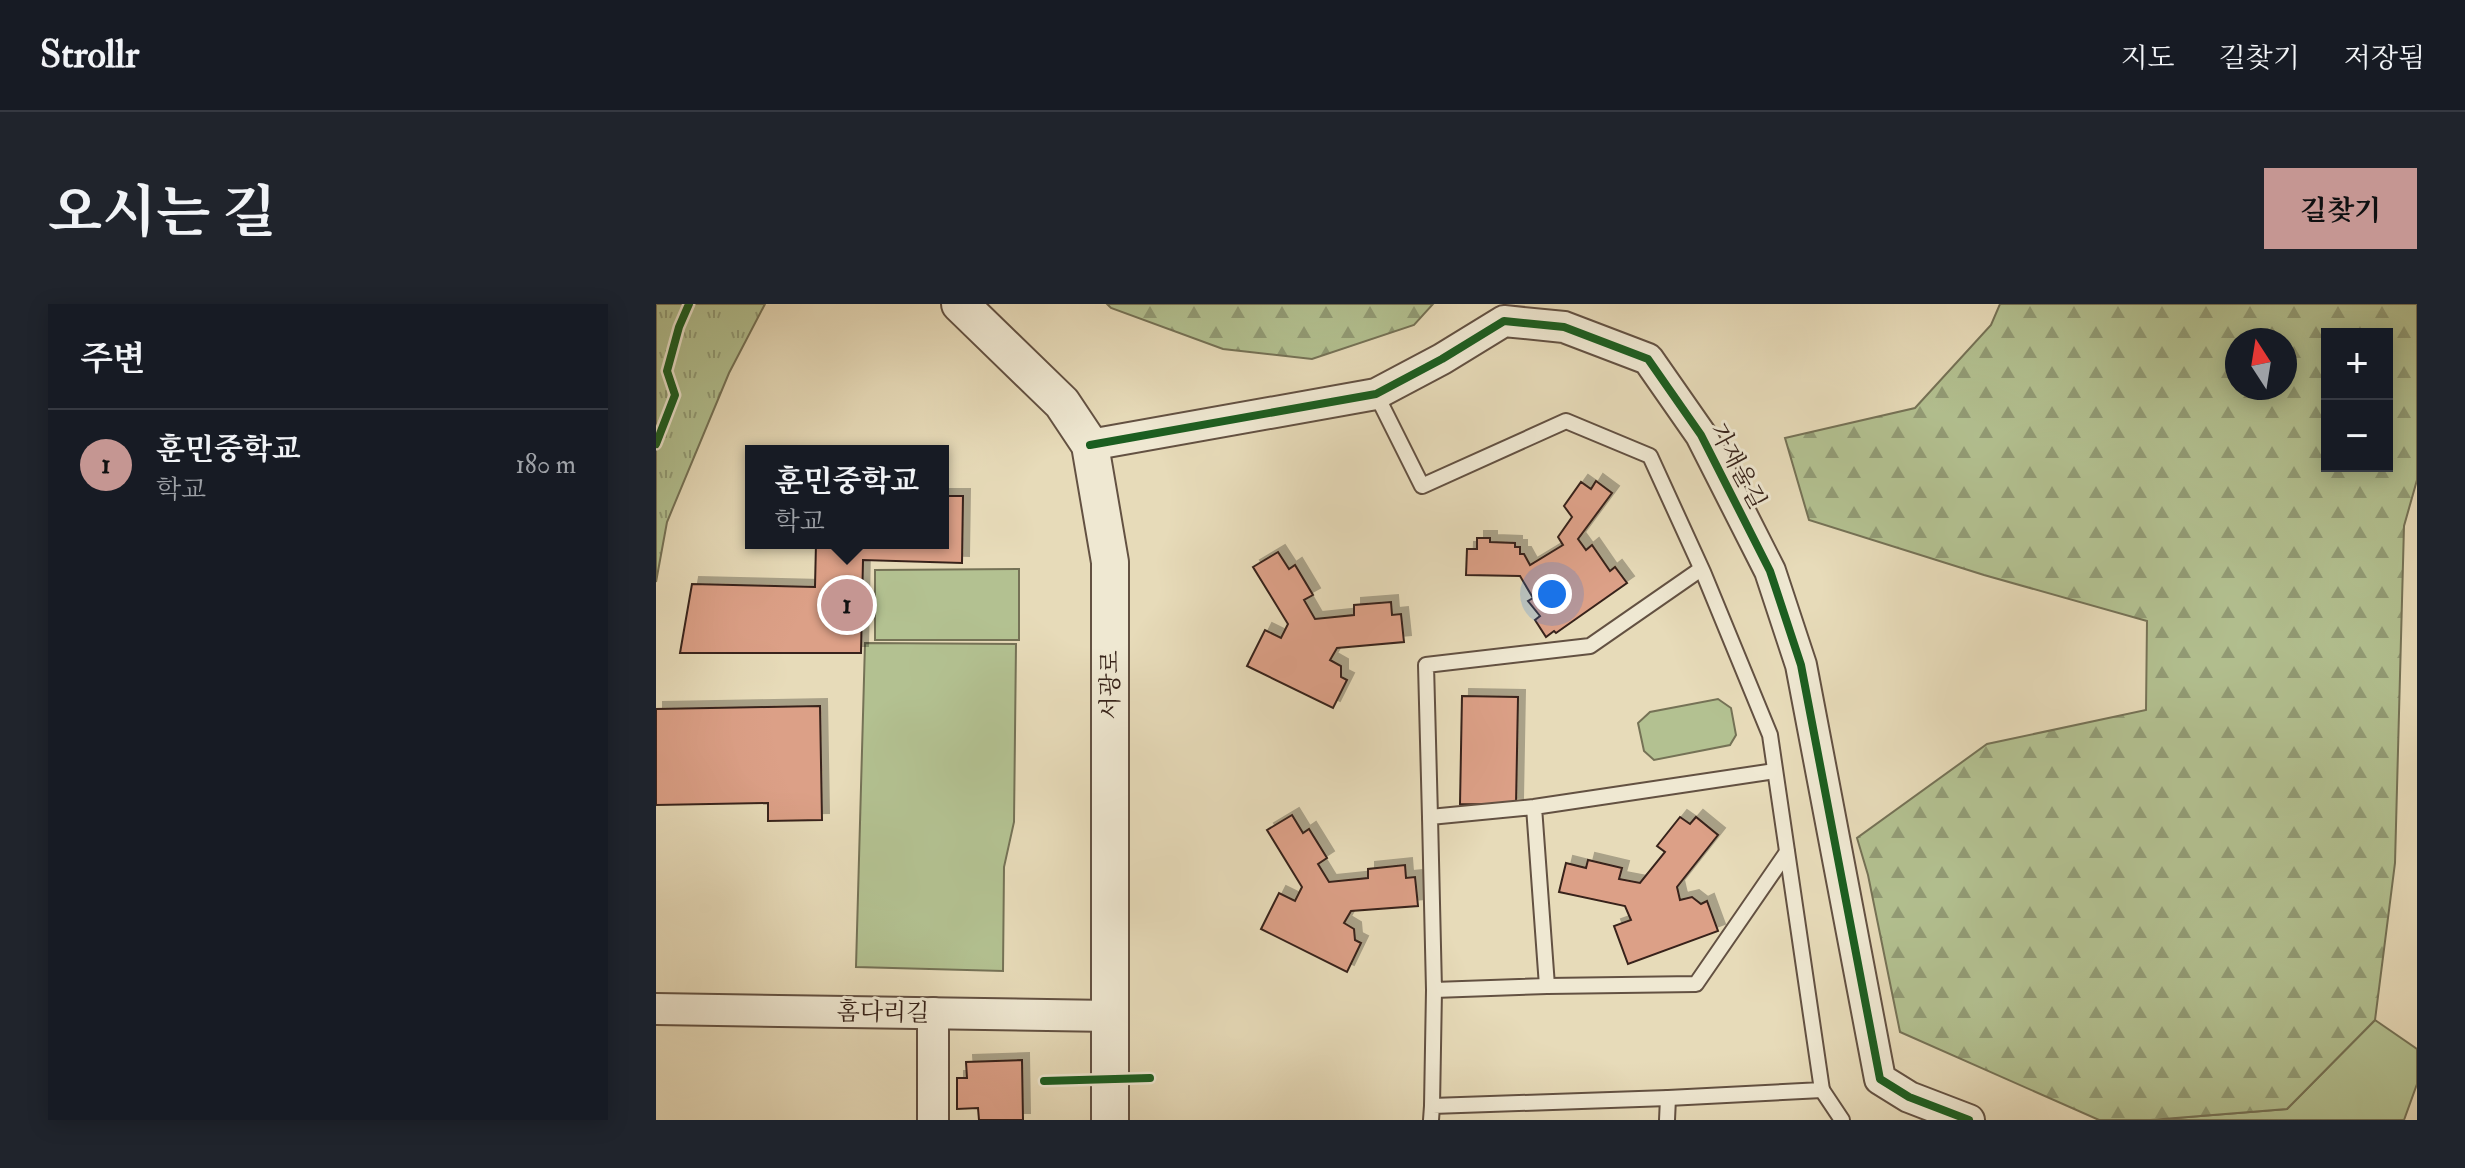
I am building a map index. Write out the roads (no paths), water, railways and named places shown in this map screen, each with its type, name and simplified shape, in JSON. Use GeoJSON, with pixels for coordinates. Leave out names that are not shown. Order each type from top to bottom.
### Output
{"type":"FeatureCollection","features":[{"type":"Feature","properties":{"kind":"street","name":"서광로"},"geometry":{"type":"LineString","coordinates":[[960,304],[1062,403],[1090,445],[1110,562],[1110,1120]]}},
{"type":"Feature","properties":{"kind":"street","name":"가재울길"},"geometry":{"type":"LineString","coordinates":[[1090,445],[1376,394],[1504,321],[1564,327],[1648,359],[1701,435],[1770,571],[1801,665],[1880,1079],[1909,1097],[1969,1120]]}},
{"type":"Feature","properties":{"kind":"street","name":"홈다리길"},"geometry":{"type":"LineString","coordinates":[[656,1009],[1110,1016]]}},
{"type":"Feature","properties":{"kind":"street"},"geometry":{"type":"LineString","coordinates":[[933,1013],[933,1120]]}},
{"type":"Feature","properties":{"kind":"lane"},"geometry":{"type":"LineString","coordinates":[[1376,394],[1422,486],[1566,421],[1650,456],[1770,735],[1822,1090],[1842,1120]]}},
{"type":"Feature","properties":{"kind":"lane"},"geometry":{"type":"LineString","coordinates":[[1701,569],[1590,646],[1426,665],[1434,990],[1432,1113],[1822,1090]]}},
{"type":"Feature","properties":{"kind":"lane"},"geometry":{"type":"LineString","coordinates":[[1430,817],[1534,807],[1775,771]]}},
{"type":"Feature","properties":{"kind":"lane"},"geometry":{"type":"LineString","coordinates":[[1534,807],[1547,986]]}},
{"type":"Feature","properties":{"kind":"lane"},"geometry":{"type":"LineString","coordinates":[[1434,990],[1696,984],[1787,852]]}},
{"type":"Feature","properties":{"kind":"lane"},"geometry":{"type":"LineString","coordinates":[[1667,1120],[1668,1098]]}},
{"type":"Feature","properties":{"kind":"place","name":"훈민중학교"},"geometry":{"type":"Point","coordinates":[847,605]}}]}
